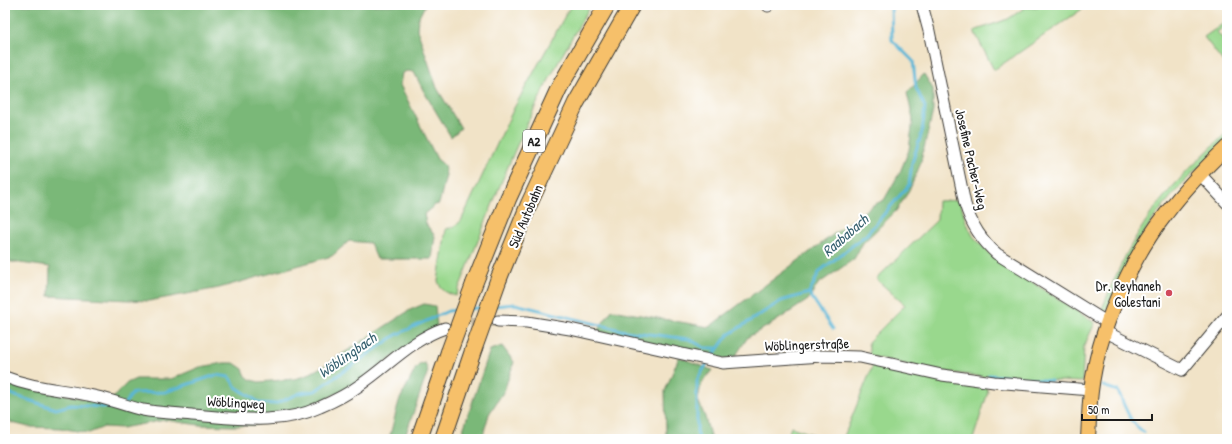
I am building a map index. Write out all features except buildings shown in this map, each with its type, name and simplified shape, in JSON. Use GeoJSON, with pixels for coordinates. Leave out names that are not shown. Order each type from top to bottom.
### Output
{"type":"FeatureCollection","features":[{"type":"Feature","properties":{"kind":"highway","name":"Süd Autobahn"},"geometry":{"type":"LineString","coordinates":[[419,439],[474,284],[508,199],[559,88],[607,5]]}},
{"type":"Feature","properties":{"kind":"highway","name":"Süd Autobahn"},"geometry":{"type":"LineString","coordinates":[[443,439],[499,278],[530,204],[576,103],[632,5]]}},
{"type":"Feature","properties":{"kind":"main road"},"geometry":{"type":"LineString","coordinates":[[1088,439],[1091,390],[1106,327],[1124,285],[1145,244],[1165,214],[1200,174],[1227,147]]}},
{"type":"Feature","properties":{"kind":"street","name":"Josefine Pacher-Weg"},"geometry":{"type":"LineString","coordinates":[[922,5],[965,204],[973,226],[984,241],[997,254],[1106,327],[1182,370],[1227,316]]}},
{"type":"Feature","properties":{"kind":"street"},"geometry":{"type":"LineString","coordinates":[[1200,174],[1227,203]]}},
{"type":"Feature","properties":{"kind":"street","name":"Wöblingerstraße"},"geometry":{"type":"LineString","coordinates":[[498,321],[527,322],[570,329],[716,362],[737,363],[822,356],[860,357],[942,375],[994,382],[1091,390]]}},
{"type":"Feature","properties":{"kind":"street","name":"Wöblingweg"},"geometry":{"type":"LineString","coordinates":[[5,377],[41,388],[89,395],[145,410],[231,418],[267,419],[287,417],[303,414],[339,398],[360,386],[412,345],[428,335],[445,328]]}},
{"type":"Feature","properties":{"kind":"green space"},"geometry":{"type":"Polygon","coordinates":[[[5,5],[425,5],[418,19],[417,29],[437,88],[461,128],[451,137],[414,72],[407,71],[402,73],[400,85],[437,159],[444,165],[446,175],[439,204],[435,205],[424,214],[426,224],[435,236],[432,259],[377,259],[370,243],[349,241],[332,256],[219,288],[149,301],[49,296],[50,267],[5,261],[5,5]]]}},
{"type":"Feature","properties":{"kind":"green space"},"geometry":{"type":"Polygon","coordinates":[[[571,5],[591,5],[570,40],[523,131],[456,296],[450,294],[443,289],[438,281],[446,229],[454,227],[461,221],[514,108],[571,5]]]}},
{"type":"Feature","properties":{"kind":"green space"},"geometry":{"type":"Polygon","coordinates":[[[1038,5],[1088,5],[994,70],[974,31],[1008,19],[1026,7],[1037,8],[1038,5]]]}},
{"type":"Feature","properties":{"kind":"green space"},"geometry":{"type":"Polygon","coordinates":[[[1227,21],[1227,25],[1217,32],[1222,38],[1227,34],[1227,67],[1204,37],[1227,21]]]}},
{"type":"Feature","properties":{"kind":"green space"},"geometry":{"type":"Polygon","coordinates":[[[924,74],[933,89],[933,111],[920,165],[909,191],[896,211],[863,243],[854,259],[818,284],[808,300],[770,325],[748,337],[734,358],[721,359],[597,331],[612,310],[709,327],[873,205],[884,200],[900,172],[909,150],[913,119],[907,93],[924,74]]]}},
{"type":"Feature","properties":{"kind":"green space"},"geometry":{"type":"Polygon","coordinates":[[[1227,132],[1227,139],[1185,182],[1155,216],[1135,248],[1105,313],[1098,313],[1102,309],[1126,255],[1153,211],[1172,187],[1227,132]]]}},
{"type":"Feature","properties":{"kind":"green space"},"geometry":{"type":"Polygon","coordinates":[[[960,200],[966,222],[973,236],[992,256],[1095,323],[1084,346],[1082,382],[993,378],[931,370],[870,356],[868,342],[905,305],[876,279],[937,220],[938,201],[960,200]]]}},
{"type":"Feature","properties":{"kind":"green space"},"geometry":{"type":"Polygon","coordinates":[[[424,304],[435,306],[437,326],[358,382],[317,404],[256,425],[199,425],[165,420],[122,428],[104,427],[89,433],[60,428],[29,427],[12,423],[5,417],[5,381],[107,404],[127,383],[136,379],[171,379],[200,367],[224,363],[234,363],[243,369],[246,376],[251,380],[259,382],[294,379],[305,376],[327,364],[410,310],[424,304]]]}},
{"type":"Feature","properties":{"kind":"green space"},"geometry":{"type":"Polygon","coordinates":[[[502,346],[514,362],[504,391],[489,414],[482,439],[460,439],[490,350],[502,346]]]}},
{"type":"Feature","properties":{"kind":"green space"},"geometry":{"type":"Polygon","coordinates":[[[679,357],[712,370],[701,384],[698,400],[705,417],[711,439],[665,439],[665,391],[679,357]]]}},
{"type":"Feature","properties":{"kind":"green space"},"geometry":{"type":"Polygon","coordinates":[[[425,363],[428,371],[404,439],[389,439],[399,401],[416,368],[420,364],[425,363]]]}},
{"type":"Feature","properties":{"kind":"green space"},"geometry":{"type":"Polygon","coordinates":[[[873,365],[927,378],[986,387],[988,392],[973,439],[843,439],[873,365]]]}},
{"type":"Feature","properties":{"kind":"green space"},"geometry":{"type":"Polygon","coordinates":[[[791,427],[827,439],[787,439],[791,427]]]}},
{"type":"Feature","properties":{"kind":"waterway","name":"Raababach"},"geometry":{"type":"LineString","coordinates":[[711,358],[728,335],[781,301],[809,293],[820,271],[866,235],[909,185],[912,163],[922,132],[925,107],[916,88],[913,61],[892,40],[891,5]]}},
{"type":"Feature","properties":{"kind":"waterway"},"geometry":{"type":"LineString","coordinates":[[809,293],[833,329]]}},
{"type":"Feature","properties":{"kind":"waterway","name":"Wöblingbach"},"geometry":{"type":"LineString","coordinates":[[494,306],[515,304],[625,331],[689,339],[705,348],[717,348]]}},
{"type":"Feature","properties":{"kind":"waterway","name":"Wöblingbach"},"geometry":{"type":"LineString","coordinates":[[470,309],[483,307]]}},
{"type":"Feature","properties":{"kind":"waterway","name":"Wöblingbach"},"geometry":{"type":"LineString","coordinates":[[125,403],[133,393],[165,392],[216,375],[229,377],[236,387],[260,403],[275,404],[300,393],[315,391],[396,335],[448,311],[459,310]]}},
{"type":"Feature","properties":{"kind":"waterway","name":"Raababach"},"geometry":{"type":"LineString","coordinates":[[699,439],[697,431],[697,380],[708,362]]}},
{"type":"Feature","properties":{"kind":"waterway"},"geometry":{"type":"LineString","coordinates":[[989,375],[1051,381]]}},
{"type":"Feature","properties":{"kind":"waterway"},"geometry":{"type":"LineString","coordinates":[[1103,386],[1118,391],[1131,419],[1144,432]]}},
{"type":"Feature","properties":{"kind":"waterway","name":"Wöblingbach"},"geometry":{"type":"LineString","coordinates":[[5,391],[56,409],[71,405],[119,408]]}},
{"type":"Feature","properties":{"kind":"tunnel"},"geometry":{"type":"LineString","coordinates":[[455,325],[498,321]]}},
{"type":"Feature","properties":{"kind":"place","name":"Dr. Reyhaneh Golestani"},"geometry":{"type":"Point","coordinates":[1169,293]}}]}
